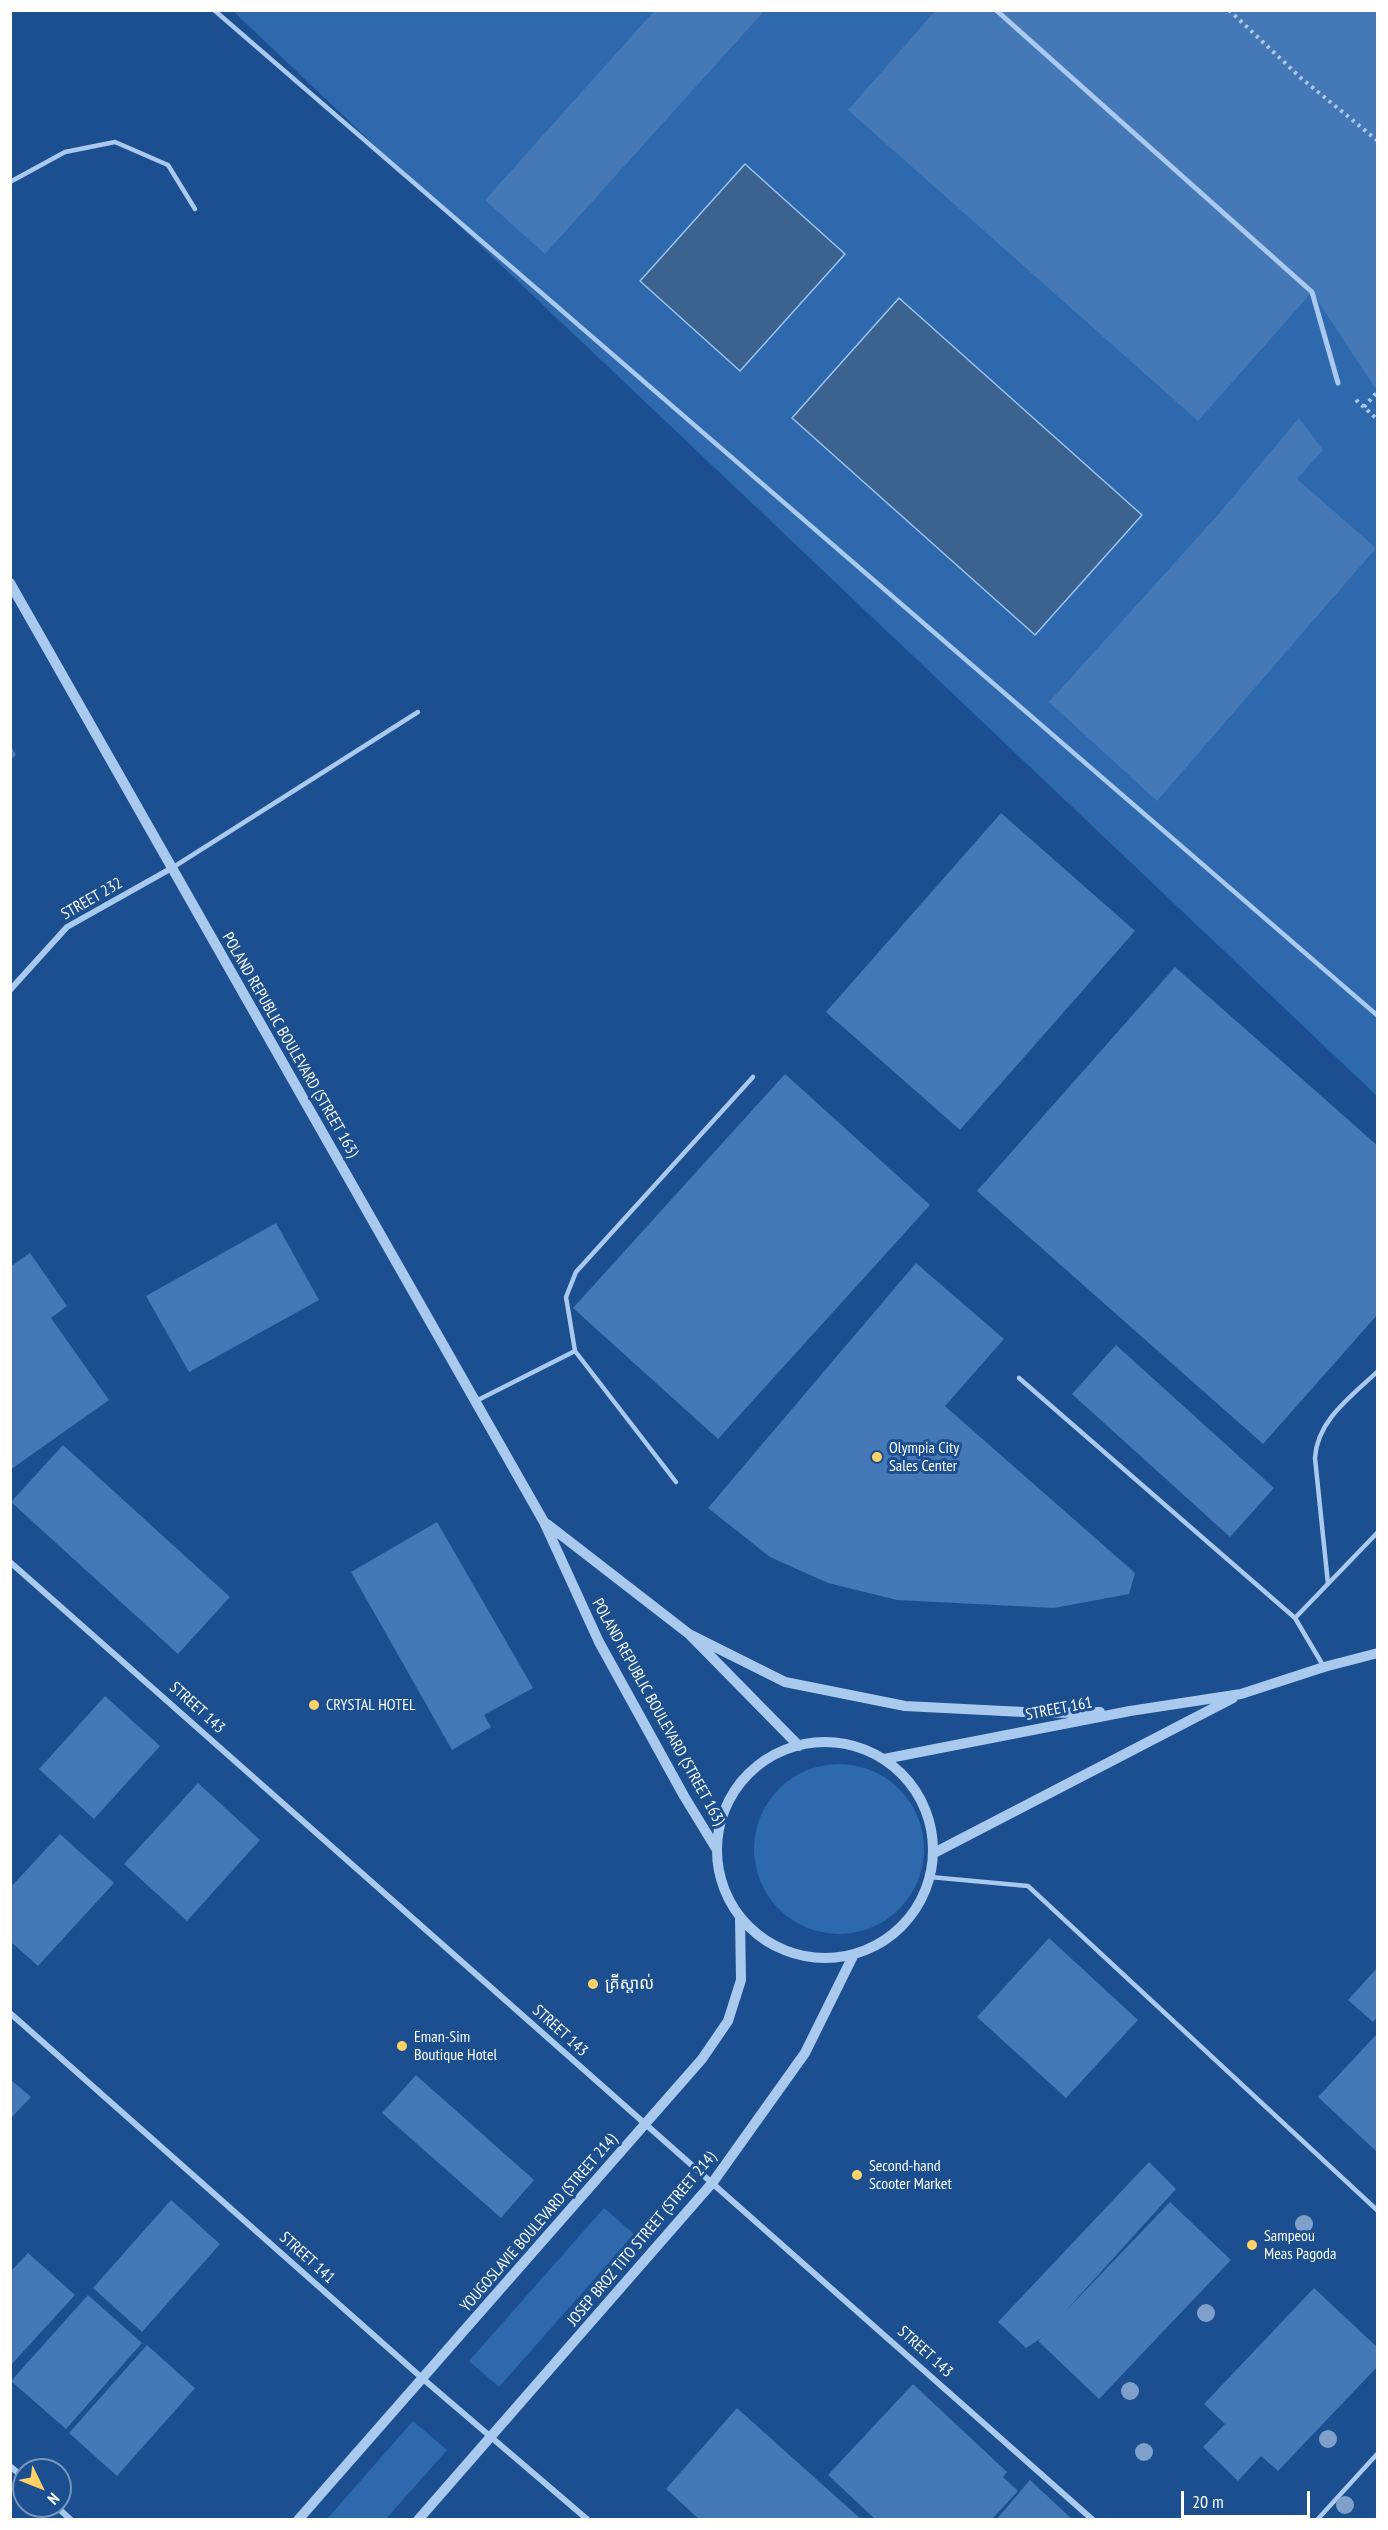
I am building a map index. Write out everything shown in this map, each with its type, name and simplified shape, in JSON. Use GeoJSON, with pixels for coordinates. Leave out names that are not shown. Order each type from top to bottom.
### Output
{"type":"FeatureCollection","features":[{"type":"Feature","properties":{"kind":"street"},"geometry":{"type":"LineString","coordinates":[[996,10],[1312,292],[1338,383]]}},
{"type":"Feature","properties":{"kind":"street","name":"POLAND REPUBLIC BOULEVARD (STREET 163)"},"geometry":{"type":"LineString","coordinates":[[10,583],[544,1522],[599,1642],[684,1796],[717,1850]]}},
{"type":"Feature","properties":{"kind":"street","name":"STREET 232"},"geometry":{"type":"LineString","coordinates":[[10,990],[67,927],[172,868]]}},
{"type":"Feature","properties":{"kind":"street","name":"POLAND REPUBLIC BOULEVARD (STREET 163)"},"geometry":{"type":"LineString","coordinates":[[544,1522],[689,1634],[799,1746]]}},
{"type":"Feature","properties":{"kind":"street","name":"STREET 143"},"geometry":{"type":"LineString","coordinates":[[10,1562],[1093,2520]]}},
{"type":"Feature","properties":{"kind":"street"},"geometry":{"type":"LineString","coordinates":[[689,1634],[785,1682],[905,1706],[1043,1713],[1130,1712]]}},
{"type":"Feature","properties":{"kind":"street","name":"STREET 161"},"geometry":{"type":"LineString","coordinates":[[884,1760],[1130,1712],[1241,1694],[1324,1667],[1377,1653]]}},
{"type":"Feature","properties":{"kind":"street","name":"STREET 161"},"geometry":{"type":"LineString","coordinates":[[934,1853],[1241,1694]]}},
{"type":"Feature","properties":{"kind":"street"},"geometry":{"type":"LineString","coordinates":[[828,1742],[857,1747],[884,1760],[910,1783],[924,1804],[932,1828],[934,1853],[930,1877],[919,1904],[902,1926],[879,1944],[854,1954],[825,1959],[801,1956],[778,1948],[758,1935],[740,1918],[722,1886],[717,1850],[723,1814],[741,1782],[770,1758],[799,1746],[828,1742]]}},
{"type":"Feature","properties":{"kind":"street","name":"YOUGOSLAVIE BOULEVARD (STREET 214)"},"geometry":{"type":"LineString","coordinates":[[298,2520],[702,2059],[728,2022],[741,1980],[740,1918]]}},
{"type":"Feature","properties":{"kind":"street","name":"JOSEP BROZ TITO STREET (STREET 214)"},"geometry":{"type":"LineString","coordinates":[[418,2520],[713,2182],[805,2053],[854,1954]]}},
{"type":"Feature","properties":{"kind":"street","name":"STREET 141"},"geometry":{"type":"LineString","coordinates":[[10,2013],[422,2378],[588,2520]]}},
{"type":"Feature","properties":{"kind":"lane"},"geometry":{"type":"LineString","coordinates":[[214,10],[1377,1016]]}},
{"type":"Feature","properties":{"kind":"lane"},"geometry":{"type":"LineString","coordinates":[[10,182],[65,152],[115,142],[168,165],[195,209]]}},
{"type":"Feature","properties":{"kind":"lane"},"geometry":{"type":"LineString","coordinates":[[172,868],[418,712]]}},
{"type":"Feature","properties":{"kind":"lane"},"geometry":{"type":"LineString","coordinates":[[676,1482],[575,1351],[566,1297],[576,1272],[753,1077]]}},
{"type":"Feature","properties":{"kind":"lane"},"geometry":{"type":"LineString","coordinates":[[474,1401],[575,1351]]}},
{"type":"Feature","properties":{"kind":"lane"},"geometry":{"type":"LineString","coordinates":[[1328,1584],[1315,1458],[1316,1442],[1330,1418],[1377,1371]]}},
{"type":"Feature","properties":{"kind":"lane"},"geometry":{"type":"LineString","coordinates":[[1019,1378],[1295,1618],[1324,1667]]}},
{"type":"Feature","properties":{"kind":"lane"},"geometry":{"type":"LineString","coordinates":[[1295,1618],[1377,1532]]}},
{"type":"Feature","properties":{"kind":"lane"},"geometry":{"type":"LineString","coordinates":[[930,1877],[1028,1886],[1377,2211]]}},
{"type":"Feature","properties":{"kind":"lane"},"geometry":{"type":"LineString","coordinates":[[1317,2520],[1377,2453]]}},
{"type":"Feature","properties":{"kind":"path"},"geometry":{"type":"LineString","coordinates":[[1229,10],[1301,78],[1377,141]]}},
{"type":"Feature","properties":{"kind":"path"},"geometry":{"type":"LineString","coordinates":[[1364,407],[1377,391]]}},
{"type":"Feature","properties":{"kind":"shaded area"},"geometry":{"type":"Polygon","coordinates":[[[233,11],[1377,11],[1377,1096],[233,11]]]}},
{"type":"Feature","properties":{"kind":"shaded area"},"geometry":{"type":"Polygon","coordinates":[[[745,164],[845,254],[740,371],[640,281],[745,164]]]}},
{"type":"Feature","properties":{"kind":"shaded area"},"geometry":{"type":"Polygon","coordinates":[[[899,298],[1142,515],[1035,635],[792,418],[899,298]]]}},
{"type":"Feature","properties":{"kind":"shaded area"},"geometry":{"type":"Polygon","coordinates":[[[839,1764],[856,1765],[872,1770],[899,1789],[918,1816],[923,1832],[923,1866],[918,1882],[899,1909],[872,1928],[856,1933],[839,1934],[822,1933],[806,1928],[779,1909],[760,1882],[755,1866],[754,1849],[755,1832],[760,1816],[779,1789],[806,1770],[822,1765],[839,1764]]]}},
{"type":"Feature","properties":{"kind":"shaded area"},"geometry":{"type":"Polygon","coordinates":[[[604,2208],[634,2234],[499,2387],[469,2361],[604,2208]]]}},
{"type":"Feature","properties":{"kind":"shaded area"},"geometry":{"type":"Polygon","coordinates":[[[413,2421],[447,2450],[386,2519],[327,2519],[413,2421]]]}},
{"type":"Feature","properties":{"kind":"building"},"geometry":{"type":"Polygon","coordinates":[[[655,10],[765,10],[545,254],[485,200],[655,10]]]}},
{"type":"Feature","properties":{"kind":"building"},"geometry":{"type":"Polygon","coordinates":[[[936,10],[1378,10],[1378,386],[1375,388],[1312,292],[1198,421],[848,110],[936,10]]]}},
{"type":"Feature","properties":{"kind":"building"},"geometry":{"type":"Polygon","coordinates":[[[1299,418],[1323,450],[1297,479],[1376,548],[1157,801],[1049,702],[1216,517],[1299,418]]]}},
{"type":"Feature","properties":{"kind":"building"},"geometry":{"type":"Polygon","coordinates":[[[10,744],[16,755],[10,760],[10,744]]]}},
{"type":"Feature","properties":{"kind":"building"},"geometry":{"type":"Polygon","coordinates":[[[1001,813],[1135,931],[960,1130],[826,1012],[1001,813]]]}},
{"type":"Feature","properties":{"kind":"building"},"geometry":{"type":"Polygon","coordinates":[[[1175,967],[1378,1146],[1378,1314],[1263,1444],[977,1191],[1175,967]]]}},
{"type":"Feature","properties":{"kind":"building"},"geometry":{"type":"Polygon","coordinates":[[[785,1074],[930,1205],[718,1439],[573,1308],[785,1074]]]}},
{"type":"Feature","properties":{"kind":"building"},"geometry":{"type":"Polygon","coordinates":[[[276,1223],[319,1300],[189,1372],[146,1296],[276,1223]]]}},
{"type":"Feature","properties":{"kind":"building"},"geometry":{"type":"Polygon","coordinates":[[[30,1253],[67,1306],[51,1318],[109,1400],[10,1470],[10,1267],[30,1253]]]}},
{"type":"Feature","properties":{"kind":"building","name":"Olympia City Sales Center"},"geometry":{"type":"Polygon","coordinates":[[[916,1263],[1004,1339],[945,1406],[1135,1573],[1129,1594],[1054,1608],[897,1600],[828,1583],[770,1557],[708,1508],[916,1263]]]}},
{"type":"Feature","properties":{"kind":"building"},"geometry":{"type":"Polygon","coordinates":[[[1116,1345],[1274,1488],[1230,1537],[1072,1394],[1116,1345]]]}},
{"type":"Feature","properties":{"kind":"building"},"geometry":{"type":"Polygon","coordinates":[[[63,1445],[230,1597],[178,1654],[11,1502],[63,1445]]]}},
{"type":"Feature","properties":{"kind":"building"},"geometry":{"type":"Polygon","coordinates":[[[437,1522],[533,1688],[484,1715],[491,1727],[452,1750],[351,1572],[437,1522]]]}},
{"type":"Feature","properties":{"kind":"building"},"geometry":{"type":"Polygon","coordinates":[[[105,1696],[160,1746],[94,1819],[39,1769],[105,1696]]]}},
{"type":"Feature","properties":{"kind":"building"},"geometry":{"type":"Polygon","coordinates":[[[198,1783],[260,1840],[187,1921],[124,1864],[198,1783]]]}},
{"type":"Feature","properties":{"kind":"building"},"geometry":{"type":"Polygon","coordinates":[[[60,1834],[114,1883],[38,1966],[10,1941],[10,1888],[60,1834]]]}},
{"type":"Feature","properties":{"kind":"building"},"geometry":{"type":"Polygon","coordinates":[[[1049,1938],[1138,2020],[1066,2098],[977,2017],[1049,1938]]]}},
{"type":"Feature","properties":{"kind":"building"},"geometry":{"type":"Polygon","coordinates":[[[1378,1967],[1378,2016],[1373,2022],[1348,2000],[1378,1967]]]}},
{"type":"Feature","properties":{"kind":"building"},"geometry":{"type":"Polygon","coordinates":[[[1376,2035],[1378,2037],[1378,2153],[1318,2097],[1376,2035]]]}},
{"type":"Feature","properties":{"kind":"building"},"geometry":{"type":"Polygon","coordinates":[[[416,2075],[534,2180],[501,2218],[382,2113],[416,2075]]]}},
{"type":"Feature","properties":{"kind":"building"},"geometry":{"type":"Polygon","coordinates":[[[10,2079],[31,2097],[10,2119],[10,2079]]]}},
{"type":"Feature","properties":{"kind":"building"},"geometry":{"type":"Polygon","coordinates":[[[1149,2162],[1176,2189],[1061,2316],[1170,2202],[1231,2260],[1099,2399],[1038,2341],[1043,2337],[1026,2348],[998,2322],[1149,2162]]]}},
{"type":"Feature","properties":{"kind":"building"},"geometry":{"type":"Polygon","coordinates":[[[171,2200],[220,2244],[142,2332],[93,2288],[171,2200]]]}},
{"type":"Feature","properties":{"kind":"building"},"geometry":{"type":"Polygon","coordinates":[[[28,2253],[75,2295],[10,2366],[10,2272],[28,2253]]]}},
{"type":"Feature","properties":{"kind":"building"},"geometry":{"type":"Polygon","coordinates":[[[1314,2288],[1378,2348],[1378,2366],[1278,2471],[1261,2456],[1238,2481],[1203,2447],[1225,2424],[1204,2404],[1314,2288]]]}},
{"type":"Feature","properties":{"kind":"building"},"geometry":{"type":"Polygon","coordinates":[[[88,2295],[142,2343],[66,2429],[11,2381],[88,2295]]]}},
{"type":"Feature","properties":{"kind":"building"},"geometry":{"type":"Polygon","coordinates":[[[147,2345],[195,2388],[117,2476],[69,2433],[147,2345]]]}},
{"type":"Feature","properties":{"kind":"building"},"geometry":{"type":"Polygon","coordinates":[[[913,2384],[1007,2472],[1003,2477],[1018,2491],[991,2520],[876,2520],[828,2475],[913,2384]]]}},
{"type":"Feature","properties":{"kind":"building"},"geometry":{"type":"Polygon","coordinates":[[[737,2408],[862,2520],[700,2520],[666,2489],[737,2408]]]}},
{"type":"Feature","properties":{"kind":"building"},"geometry":{"type":"Polygon","coordinates":[[[1030,2480],[1073,2520],[996,2520],[1030,2480]]]}},
{"type":"Feature","properties":{"kind":"place","name":"Olympia City Sales Center"},"geometry":{"type":"Point","coordinates":[877,1457]}},
{"type":"Feature","properties":{"kind":"place","name":"CRYSTAL HOTEL"},"geometry":{"type":"Point","coordinates":[314,1705]}},
{"type":"Feature","properties":{"kind":"place","name":"គ្រីស្តាល់"},"geometry":{"type":"Point","coordinates":[593,1984]}},
{"type":"Feature","properties":{"kind":"place","name":"Eman-Sim Boutique Hotel"},"geometry":{"type":"Point","coordinates":[402,2046]}},
{"type":"Feature","properties":{"kind":"place","name":"Second-hand Scooter Market"},"geometry":{"type":"Point","coordinates":[857,2175]}},
{"type":"Feature","properties":{"kind":"place","name":"Sampeou Meas Pagoda"},"geometry":{"type":"Point","coordinates":[1252,2245]}}]}
